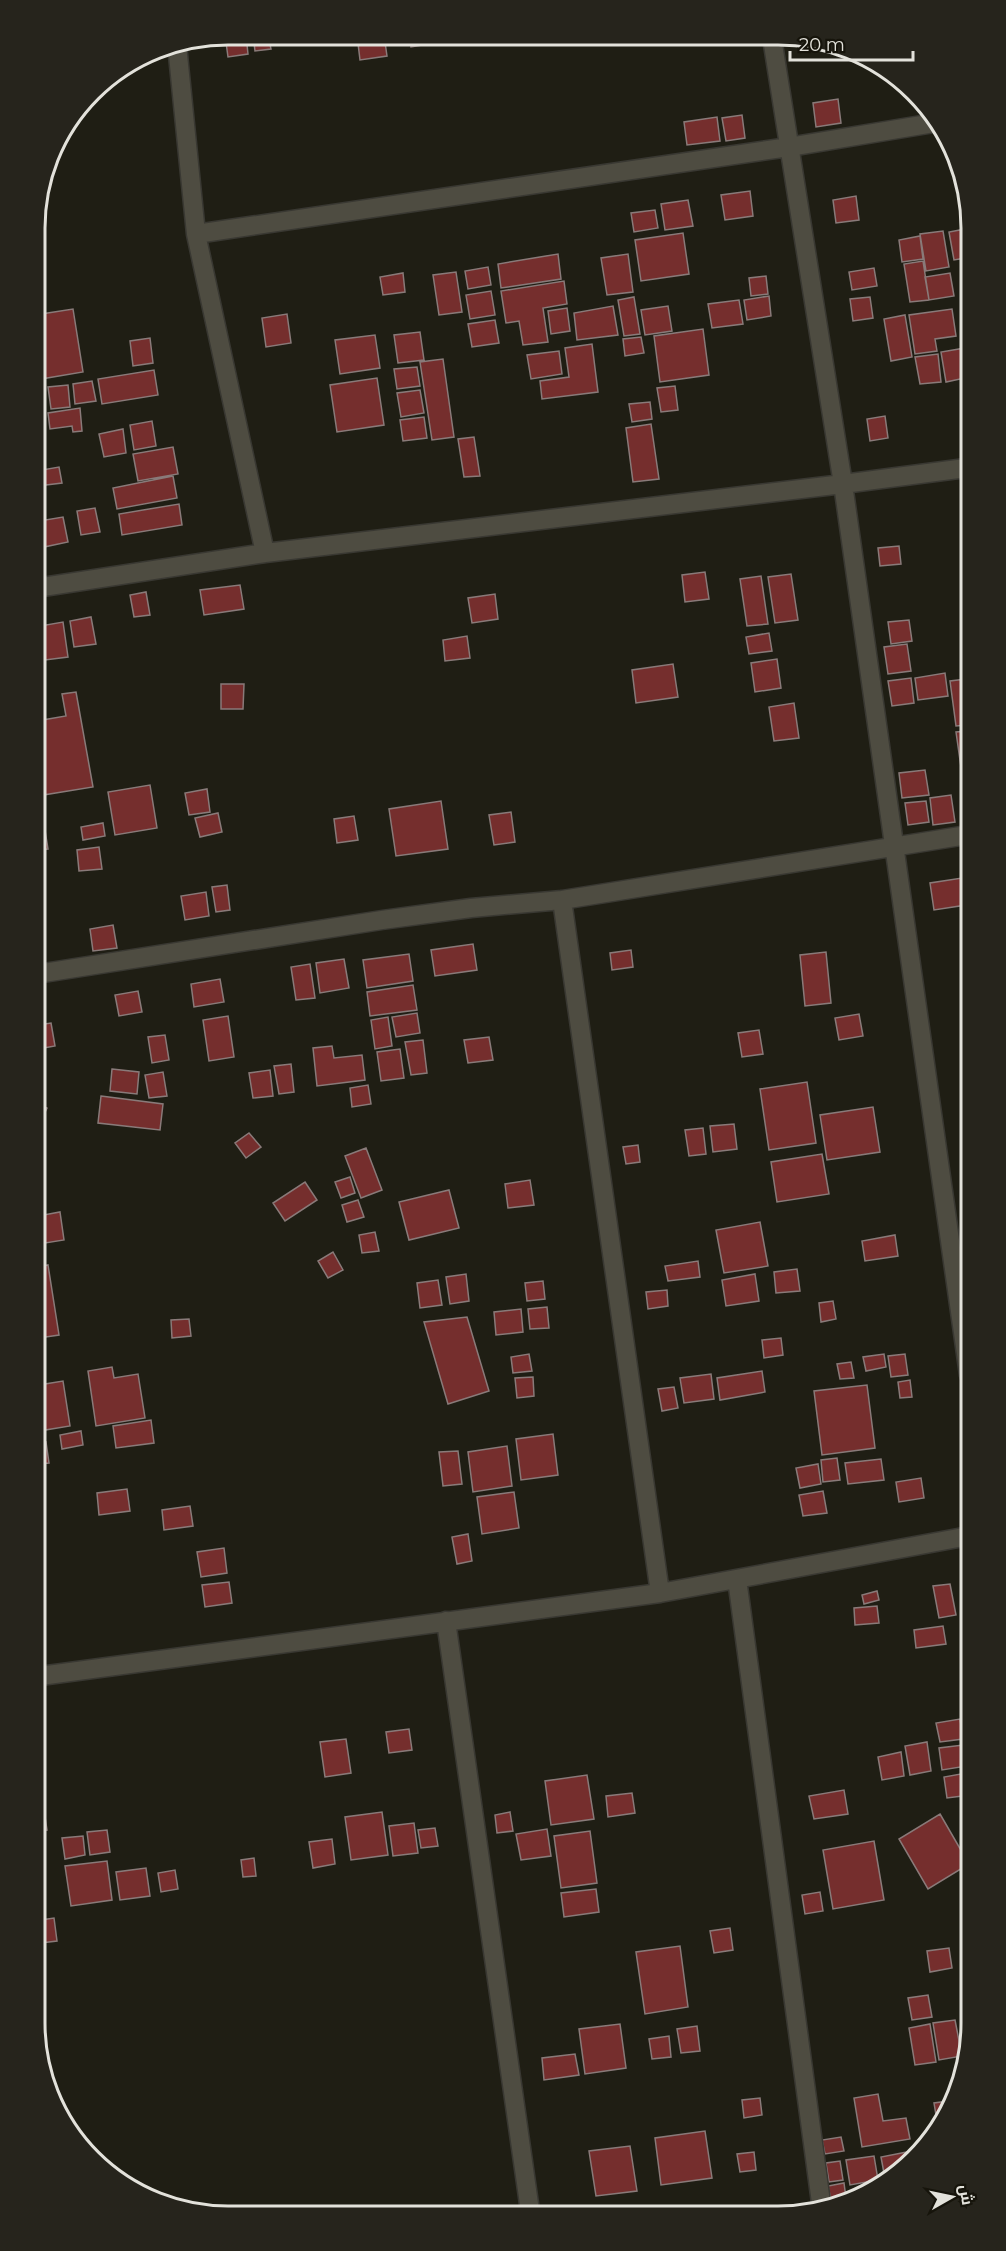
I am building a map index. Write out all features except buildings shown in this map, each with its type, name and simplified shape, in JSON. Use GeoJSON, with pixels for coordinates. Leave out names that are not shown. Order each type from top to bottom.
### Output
{"type":"FeatureCollection","features":[{"type":"Feature","properties":{"kind":"street"},"geometry":{"type":"LineString","coordinates":[[773,45],[843,484],[961,1318]]}},
{"type":"Feature","properties":{"kind":"street"},"geometry":{"type":"LineString","coordinates":[[178,53],[196,234],[265,553]]}},
{"type":"Feature","properties":{"kind":"street"},"geometry":{"type":"LineString","coordinates":[[196,234],[789,147],[928,124]]}},
{"type":"Feature","properties":{"kind":"street"},"geometry":{"type":"LineString","coordinates":[[45,587],[265,553],[961,469]]}},
{"type":"Feature","properties":{"kind":"street"},"geometry":{"type":"LineString","coordinates":[[45,973],[382,920],[471,908],[562,900],[961,836]]}},
{"type":"Feature","properties":{"kind":"street"},"geometry":{"type":"LineString","coordinates":[[562,900],[660,1593]]}},
{"type":"Feature","properties":{"kind":"street"},"geometry":{"type":"LineString","coordinates":[[45,1675],[660,1593],[961,1537]]}},
{"type":"Feature","properties":{"kind":"street"},"geometry":{"type":"LineString","coordinates":[[737,1579],[821,2201]]}},
{"type":"Feature","properties":{"kind":"street"},"geometry":{"type":"LineString","coordinates":[[446,1621],[529,2206]]}}]}
